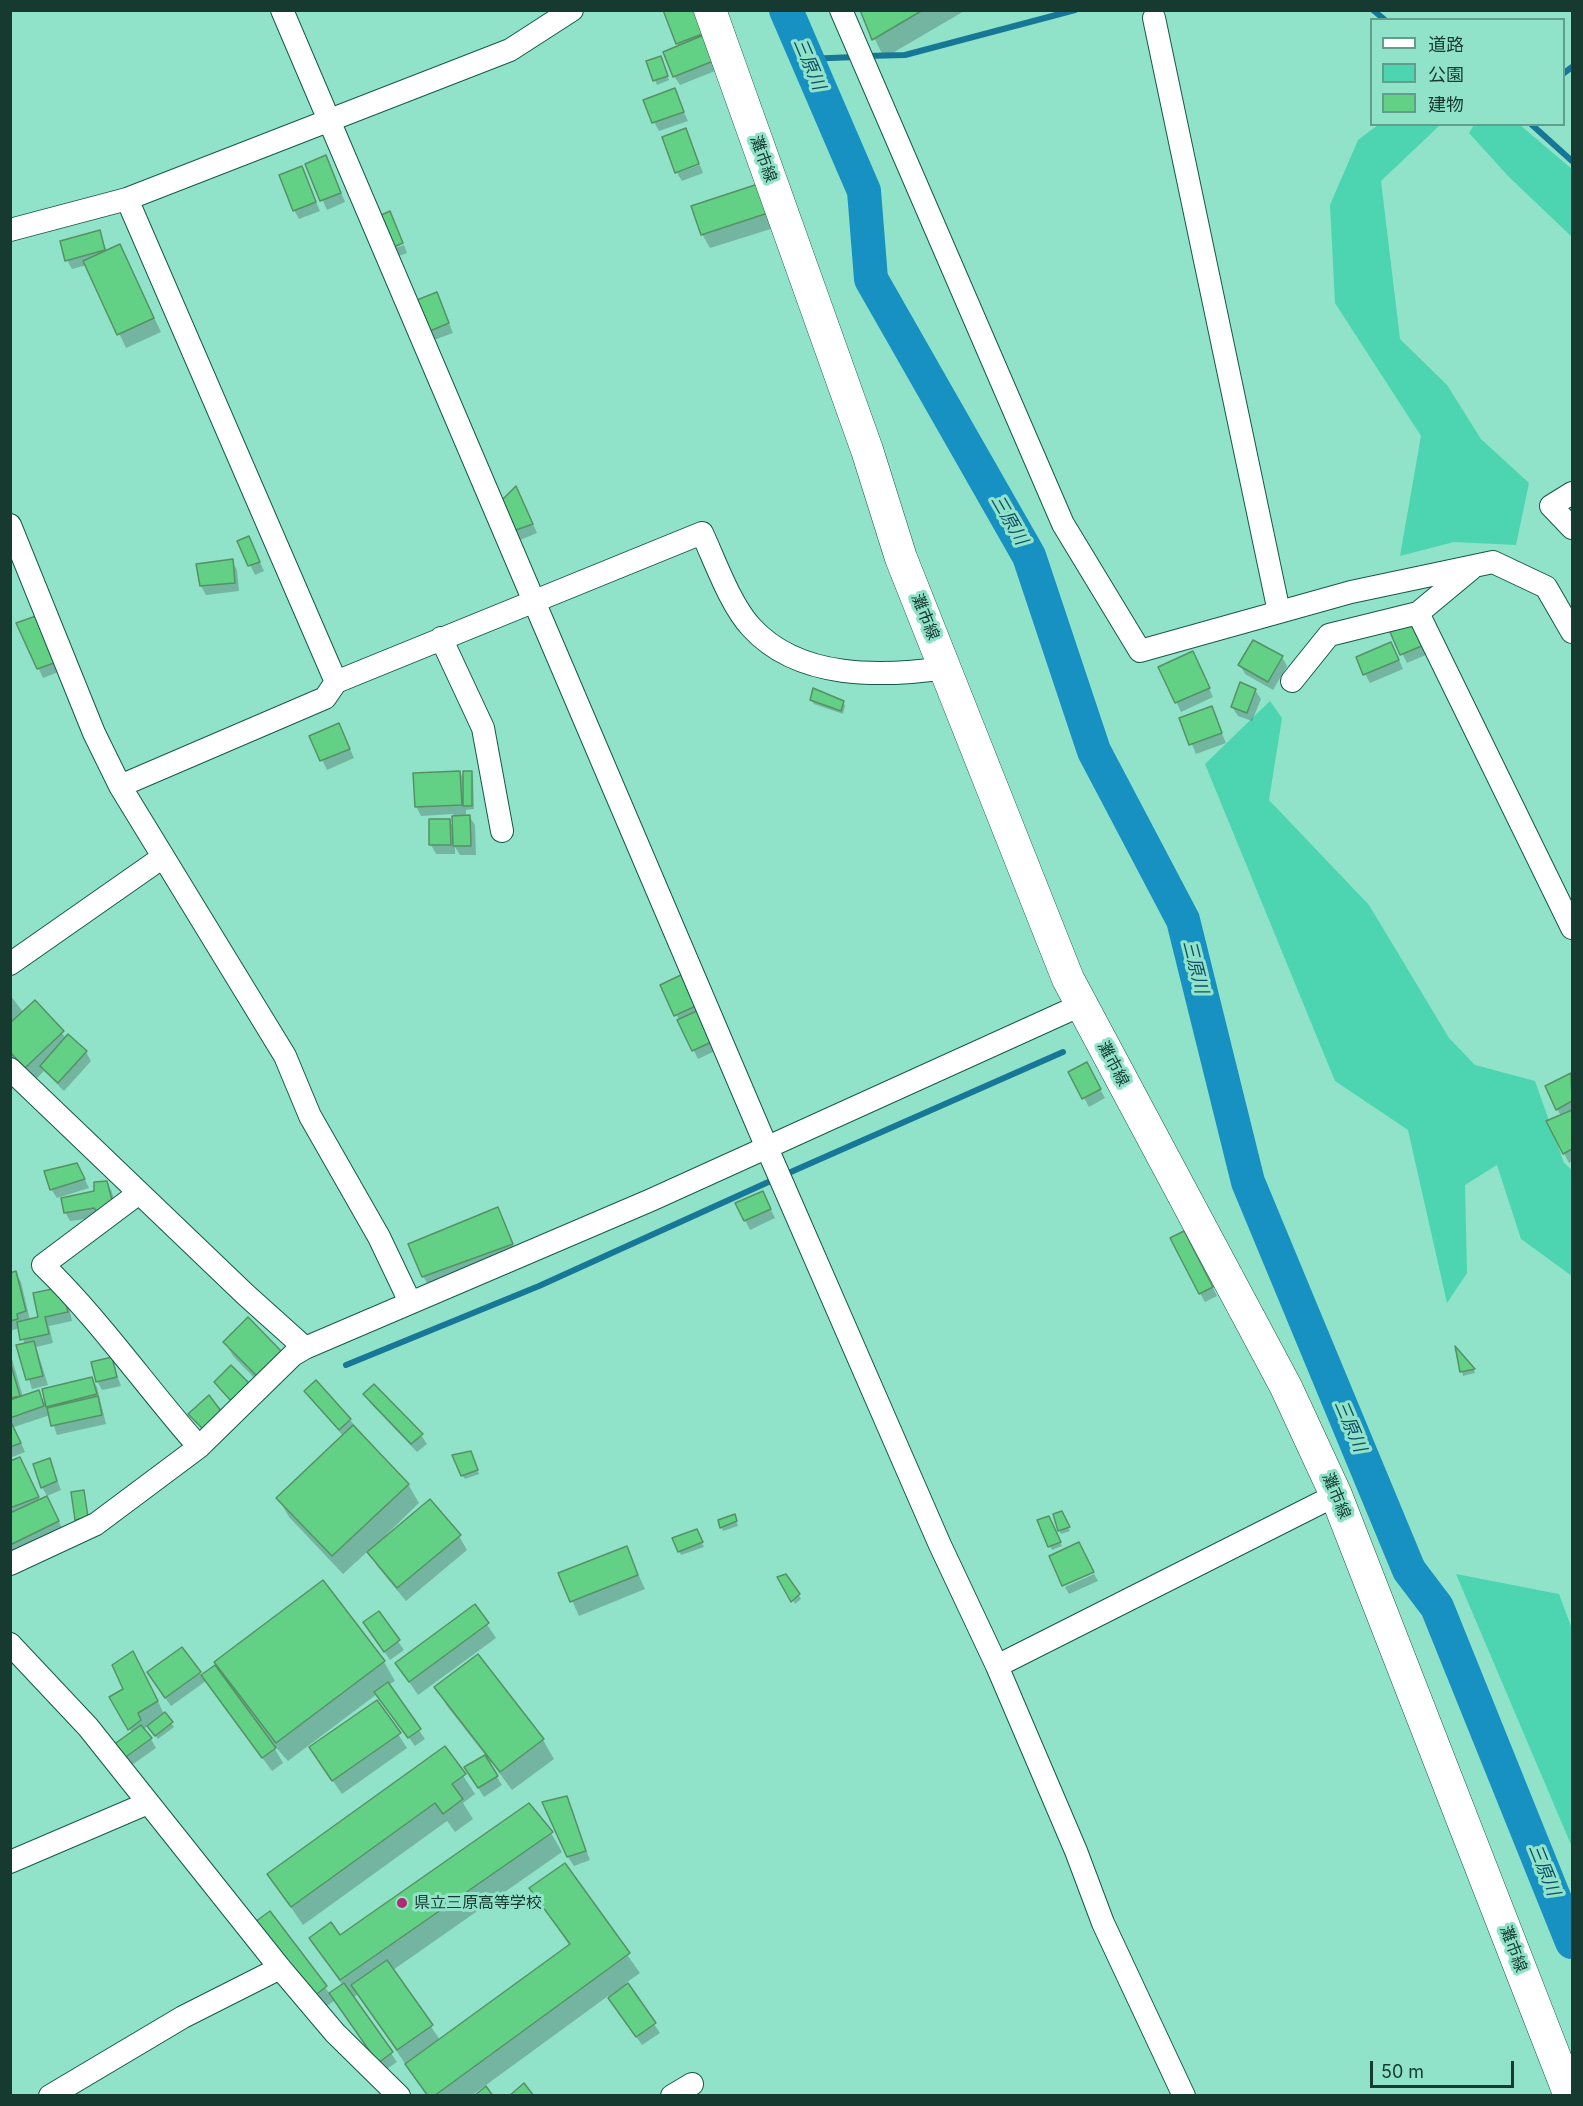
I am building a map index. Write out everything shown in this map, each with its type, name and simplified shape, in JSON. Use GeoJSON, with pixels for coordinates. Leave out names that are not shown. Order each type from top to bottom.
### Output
{"type":"FeatureCollection","features":[{"type":"Feature","properties":{"kind":"main road","name":"灘市線"},"geometry":{"type":"LineString","coordinates":[[710,10],[867,450],[901,558],[1068,980],[1286,1387],[1336,1495],[1570,2096]]}},
{"type":"Feature","properties":{"kind":"street"},"geometry":{"type":"LineString","coordinates":[[282,10],[767,1148],[940,1545],[997,1666],[1076,1851],[1103,1923],[1184,2096]]}},
{"type":"Feature","properties":{"kind":"street"},"geometry":{"type":"LineString","coordinates":[[10,230],[127,199],[510,50],[572,10]]}},
{"type":"Feature","properties":{"kind":"street"},"geometry":{"type":"LineString","coordinates":[[841,10],[1063,524],[1140,651],[1351,592],[1493,562],[1546,587],[1569,617]]}},
{"type":"Feature","properties":{"kind":"street"},"geometry":{"type":"LineString","coordinates":[[1154,18],[1279,612]]}},
{"type":"Feature","properties":{"kind":"street"},"geometry":{"type":"LineString","coordinates":[[127,199],[336,682]]}},
{"type":"Feature","properties":{"kind":"street"},"geometry":{"type":"LineString","coordinates":[[1572,493],[1551,507],[1572,528]]}},
{"type":"Feature","properties":{"kind":"street"},"geometry":{"type":"LineString","coordinates":[[10,525],[94,733],[120,786],[285,1056],[309,1116],[379,1237],[410,1302]]}},
{"type":"Feature","properties":{"kind":"street"},"geometry":{"type":"LineString","coordinates":[[120,786],[325,698],[336,682],[702,533],[737,605],[751,627],[790,657],[853,673],[915,673],[946,669]]}},
{"type":"Feature","properties":{"kind":"street"},"geometry":{"type":"LineString","coordinates":[[1292,681],[1329,635],[1418,613],[1474,566]]}},
{"type":"Feature","properties":{"kind":"street"},"geometry":{"type":"LineString","coordinates":[[1418,613],[1572,928]]}},
{"type":"Feature","properties":{"kind":"street"},"geometry":{"type":"LineString","coordinates":[[441,638],[483,728],[502,831]]}},
{"type":"Feature","properties":{"kind":"street"},"geometry":{"type":"LineString","coordinates":[[10,964],[163,857]]}},
{"type":"Feature","properties":{"kind":"street"},"geometry":{"type":"LineString","coordinates":[[10,1564],[96,1524],[199,1447],[293,1355],[305,1348],[767,1148],[1081,1005]]}},
{"type":"Feature","properties":{"kind":"street"},"geometry":{"type":"LineString","coordinates":[[10,1069],[305,1348]]}},
{"type":"Feature","properties":{"kind":"street"},"geometry":{"type":"LineString","coordinates":[[139,1193],[43,1265],[81,1302],[150,1392],[199,1447]]}},
{"type":"Feature","properties":{"kind":"street"},"geometry":{"type":"LineString","coordinates":[[997,1666],[1336,1495]]}},
{"type":"Feature","properties":{"kind":"street"},"geometry":{"type":"LineString","coordinates":[[10,1644],[88,1727],[280,1968],[335,2033],[399,2096]]}},
{"type":"Feature","properties":{"kind":"street"},"geometry":{"type":"LineString","coordinates":[[10,1862],[148,1803]]}},
{"type":"Feature","properties":{"kind":"street"},"geometry":{"type":"LineString","coordinates":[[50,2096],[183,2017],[280,1968]]}},
{"type":"Feature","properties":{"kind":"street"},"geometry":{"type":"LineString","coordinates":[[672,2096],[692,2084]]}},
{"type":"Feature","properties":{"kind":"green space"},"geometry":{"type":"Polygon","coordinates":[[[1377,126],[1439,126],[1381,181],[1400,339],[1447,385],[1481,439],[1529,483],[1516,545],[1454,542],[1400,556],[1421,436],[1335,303],[1330,205],[1358,140],[1377,126]]]}},
{"type":"Feature","properties":{"kind":"green space"},"geometry":{"type":"Polygon","coordinates":[[[1473,126],[1521,126],[1572,169],[1572,237],[1508,176],[1469,133],[1473,126]]]}},
{"type":"Feature","properties":{"kind":"green space"},"geometry":{"type":"Polygon","coordinates":[[[1270,701],[1282,718],[1269,800],[1369,905],[1449,1038],[1475,1065],[1535,1081],[1564,1163],[1572,1170],[1572,1276],[1521,1239],[1497,1165],[1465,1185],[1467,1273],[1447,1303],[1408,1130],[1335,1081],[1205,764],[1270,701]]]}},
{"type":"Feature","properties":{"kind":"green space"},"geometry":{"type":"Polygon","coordinates":[[[1456,1574],[1559,1594],[1572,1629],[1572,1847],[1456,1574]]]}},
{"type":"Feature","properties":{"kind":"building"},"geometry":{"type":"Polygon","coordinates":[[[663,10],[697,10],[705,33],[676,44],[663,10]]]}},
{"type":"Feature","properties":{"kind":"building"},"geometry":{"type":"Polygon","coordinates":[[[860,10],[923,10],[872,40],[860,10]]]}},
{"type":"Feature","properties":{"kind":"building"},"geometry":{"type":"Polygon","coordinates":[[[706,34],[716,60],[673,77],[663,52],[706,34]]]}},
{"type":"Feature","properties":{"kind":"building"},"geometry":{"type":"Polygon","coordinates":[[[661,56],[668,76],[653,81],[646,61],[661,56]]]}},
{"type":"Feature","properties":{"kind":"building"},"geometry":{"type":"Polygon","coordinates":[[[675,88],[684,112],[652,123],[643,100],[675,88]]]}},
{"type":"Feature","properties":{"kind":"building"},"geometry":{"type":"Polygon","coordinates":[[[686,128],[699,164],[675,173],[662,137],[686,128]]]}},
{"type":"Feature","properties":{"kind":"building"},"geometry":{"type":"Polygon","coordinates":[[[326,155],[341,193],[320,201],[305,164],[326,155]]]}},
{"type":"Feature","properties":{"kind":"building"},"geometry":{"type":"Polygon","coordinates":[[[302,166],[316,202],[293,211],[279,175],[302,166]]]}},
{"type":"Feature","properties":{"kind":"building"},"geometry":{"type":"Polygon","coordinates":[[[758,184],[768,213],[701,235],[691,206],[758,184]]]}},
{"type":"Feature","properties":{"kind":"building"},"geometry":{"type":"Polygon","coordinates":[[[390,211],[403,243],[389,249],[377,217],[390,211]]]}},
{"type":"Feature","properties":{"kind":"building"},"geometry":{"type":"Polygon","coordinates":[[[100,230],[105,250],[65,261],[60,241],[100,230]]]}},
{"type":"Feature","properties":{"kind":"building"},"geometry":{"type":"Polygon","coordinates":[[[120,244],[154,318],[117,335],[83,261],[120,244]]]}},
{"type":"Feature","properties":{"kind":"building"},"geometry":{"type":"Polygon","coordinates":[[[437,292],[449,323],[425,333],[412,302],[437,292]]]}},
{"type":"Feature","properties":{"kind":"building"},"geometry":{"type":"Polygon","coordinates":[[[516,486],[533,524],[513,531],[501,501],[516,486]]]}},
{"type":"Feature","properties":{"kind":"building"},"geometry":{"type":"Polygon","coordinates":[[[249,536],[260,562],[248,566],[237,541],[249,536]]]}},
{"type":"Feature","properties":{"kind":"building"},"geometry":{"type":"Polygon","coordinates":[[[233,559],[235,583],[200,586],[196,564],[233,559]]]}},
{"type":"Feature","properties":{"kind":"building"},"geometry":{"type":"Polygon","coordinates":[[[36,616],[57,662],[37,669],[16,623],[36,616]]]}},
{"type":"Feature","properties":{"kind":"building"},"geometry":{"type":"Polygon","coordinates":[[[1419,619],[1429,643],[1400,655],[1390,632],[1419,619]]]}},
{"type":"Feature","properties":{"kind":"building"},"geometry":{"type":"Polygon","coordinates":[[[1253,640],[1283,656],[1268,682],[1238,665],[1253,640]]]}},
{"type":"Feature","properties":{"kind":"building"},"geometry":{"type":"Polygon","coordinates":[[[1391,642],[1399,660],[1363,675],[1356,657],[1391,642]]]}},
{"type":"Feature","properties":{"kind":"building"},"geometry":{"type":"Polygon","coordinates":[[[1193,651],[1210,688],[1175,703],[1158,667],[1193,651]]]}},
{"type":"Feature","properties":{"kind":"building"},"geometry":{"type":"Polygon","coordinates":[[[1240,682],[1256,689],[1247,713],[1231,707],[1240,682]]]}},
{"type":"Feature","properties":{"kind":"building"},"geometry":{"type":"Polygon","coordinates":[[[813,688],[844,701],[841,711],[810,700],[813,688]]]}},
{"type":"Feature","properties":{"kind":"building"},"geometry":{"type":"Polygon","coordinates":[[[1212,706],[1222,733],[1189,745],[1179,718],[1212,706]]]}},
{"type":"Feature","properties":{"kind":"building"},"geometry":{"type":"Polygon","coordinates":[[[339,723],[350,749],[320,761],[309,736],[339,723]]]}},
{"type":"Feature","properties":{"kind":"building"},"geometry":{"type":"Polygon","coordinates":[[[460,771],[462,805],[415,807],[413,773],[460,771]]]}},
{"type":"Feature","properties":{"kind":"building"},"geometry":{"type":"Polygon","coordinates":[[[463,771],[472,771],[472,806],[463,806],[463,771]]]}},
{"type":"Feature","properties":{"kind":"building"},"geometry":{"type":"Polygon","coordinates":[[[470,815],[471,846],[453,846],[452,816],[470,815]]]}},
{"type":"Feature","properties":{"kind":"building"},"geometry":{"type":"Polygon","coordinates":[[[429,819],[450,819],[451,845],[429,845],[429,819]]]}},
{"type":"Feature","properties":{"kind":"building"},"geometry":{"type":"Polygon","coordinates":[[[685,973],[698,1005],[674,1016],[660,985],[685,973]]]}},
{"type":"Feature","properties":{"kind":"building"},"geometry":{"type":"Polygon","coordinates":[[[35,1000],[64,1031],[25,1068],[10,1052],[10,1023],[35,1000]]]}},
{"type":"Feature","properties":{"kind":"building"},"geometry":{"type":"Polygon","coordinates":[[[701,1009],[716,1040],[692,1051],[677,1020],[701,1009]]]}},
{"type":"Feature","properties":{"kind":"building"},"geometry":{"type":"Polygon","coordinates":[[[68,1034],[87,1051],[58,1083],[40,1066],[68,1034]]]}},
{"type":"Feature","properties":{"kind":"building"},"geometry":{"type":"Polygon","coordinates":[[[1087,1062],[1101,1089],[1082,1099],[1068,1072],[1087,1062]]]}},
{"type":"Feature","properties":{"kind":"building"},"geometry":{"type":"Polygon","coordinates":[[[1571,1073],[1572,1101],[1556,1110],[1545,1086],[1571,1073]]]}},
{"type":"Feature","properties":{"kind":"building"},"geometry":{"type":"Polygon","coordinates":[[[1572,1110],[1572,1149],[1563,1154],[1546,1121],[1572,1110]]]}},
{"type":"Feature","properties":{"kind":"building"},"geometry":{"type":"Polygon","coordinates":[[[77,1163],[85,1179],[50,1190],[44,1171],[77,1163]]]}},
{"type":"Feature","properties":{"kind":"building"},"geometry":{"type":"Polygon","coordinates":[[[107,1181],[114,1208],[99,1214],[94,1208],[64,1213],[61,1198],[94,1191],[94,1182],[107,1181]]]}},
{"type":"Feature","properties":{"kind":"building"},"geometry":{"type":"Polygon","coordinates":[[[763,1191],[771,1209],[744,1221],[735,1203],[763,1191]]]}},
{"type":"Feature","properties":{"kind":"building"},"geometry":{"type":"Polygon","coordinates":[[[498,1207],[513,1244],[422,1277],[408,1244],[498,1207]]]}},
{"type":"Feature","properties":{"kind":"building"},"geometry":{"type":"Polygon","coordinates":[[[1184,1231],[1213,1287],[1199,1294],[1170,1238],[1184,1231]]]}},
{"type":"Feature","properties":{"kind":"building"},"geometry":{"type":"Polygon","coordinates":[[[16,1271],[26,1311],[17,1314],[18,1319],[10,1321],[10,1273],[16,1271]]]}},
{"type":"Feature","properties":{"kind":"building"},"geometry":{"type":"Polygon","coordinates":[[[62,1287],[68,1312],[45,1317],[49,1334],[20,1340],[17,1322],[38,1317],[33,1293],[62,1287]]]}},
{"type":"Feature","properties":{"kind":"building"},"geometry":{"type":"Polygon","coordinates":[[[248,1317],[284,1354],[259,1378],[223,1342],[248,1317]]]}},
{"type":"Feature","properties":{"kind":"building"},"geometry":{"type":"Polygon","coordinates":[[[34,1341],[43,1376],[26,1380],[16,1345],[34,1341]]]}},
{"type":"Feature","properties":{"kind":"building"},"geometry":{"type":"Polygon","coordinates":[[[1455,1346],[1475,1369],[1460,1372],[1455,1346]]]}},
{"type":"Feature","properties":{"kind":"building"},"geometry":{"type":"Polygon","coordinates":[[[112,1357],[117,1377],[96,1382],[91,1362],[112,1357]]]}},
{"type":"Feature","properties":{"kind":"building"},"geometry":{"type":"Polygon","coordinates":[[[10,1362],[20,1396],[10,1398],[10,1362]]]}},
{"type":"Feature","properties":{"kind":"building"},"geometry":{"type":"Polygon","coordinates":[[[231,1365],[250,1384],[232,1402],[214,1382],[231,1365]]]}},
{"type":"Feature","properties":{"kind":"building"},"geometry":{"type":"Polygon","coordinates":[[[92,1377],[97,1394],[46,1407],[42,1389],[92,1377]]]}},
{"type":"Feature","properties":{"kind":"building"},"geometry":{"type":"Polygon","coordinates":[[[316,1380],[351,1419],[339,1430],[304,1391],[316,1380]]]}},
{"type":"Feature","properties":{"kind":"building"},"geometry":{"type":"Polygon","coordinates":[[[374,1384],[423,1434],[411,1444],[363,1394],[374,1384]]]}},
{"type":"Feature","properties":{"kind":"building"},"geometry":{"type":"Polygon","coordinates":[[[39,1390],[44,1406],[10,1418],[10,1400],[39,1390]]]}},
{"type":"Feature","properties":{"kind":"building"},"geometry":{"type":"Polygon","coordinates":[[[209,1395],[221,1411],[203,1429],[188,1414],[209,1395]]]}},
{"type":"Feature","properties":{"kind":"building"},"geometry":{"type":"Polygon","coordinates":[[[98,1396],[102,1415],[51,1426],[47,1408],[98,1396]]]}},
{"type":"Feature","properties":{"kind":"building"},"geometry":{"type":"Polygon","coordinates":[[[10,1420],[21,1443],[10,1447],[10,1420]]]}},
{"type":"Feature","properties":{"kind":"building"},"geometry":{"type":"Polygon","coordinates":[[[353,1425],[409,1484],[332,1556],[276,1498],[353,1425]]]}},
{"type":"Feature","properties":{"kind":"building"},"geometry":{"type":"Polygon","coordinates":[[[471,1451],[478,1470],[461,1476],[452,1455],[471,1451]]]}},
{"type":"Feature","properties":{"kind":"building"},"geometry":{"type":"Polygon","coordinates":[[[20,1457],[39,1497],[10,1508],[10,1461],[20,1457]]]}},
{"type":"Feature","properties":{"kind":"building"},"geometry":{"type":"Polygon","coordinates":[[[50,1458],[57,1481],[41,1488],[33,1464],[50,1458]]]}},
{"type":"Feature","properties":{"kind":"building"},"geometry":{"type":"Polygon","coordinates":[[[84,1490],[88,1517],[75,1520],[71,1492],[84,1490]]]}},
{"type":"Feature","properties":{"kind":"building"},"geometry":{"type":"Polygon","coordinates":[[[47,1496],[59,1521],[10,1545],[10,1513],[47,1496]]]}},
{"type":"Feature","properties":{"kind":"building"},"geometry":{"type":"Polygon","coordinates":[[[430,1499],[461,1535],[397,1588],[367,1552],[430,1499]]]}},
{"type":"Feature","properties":{"kind":"building"},"geometry":{"type":"Polygon","coordinates":[[[1062,1511],[1070,1527],[1058,1531],[1053,1514],[1062,1511]]]}},
{"type":"Feature","properties":{"kind":"building"},"geometry":{"type":"Polygon","coordinates":[[[735,1514],[737,1521],[720,1528],[718,1520],[735,1514]]]}},
{"type":"Feature","properties":{"kind":"building"},"geometry":{"type":"Polygon","coordinates":[[[1049,1516],[1061,1542],[1048,1547],[1037,1520],[1049,1516]]]}},
{"type":"Feature","properties":{"kind":"building"},"geometry":{"type":"Polygon","coordinates":[[[697,1529],[703,1542],[678,1552],[672,1538],[697,1529]]]}},
{"type":"Feature","properties":{"kind":"building"},"geometry":{"type":"Polygon","coordinates":[[[1079,1542],[1094,1572],[1062,1586],[1049,1556],[1079,1542]]]}},
{"type":"Feature","properties":{"kind":"building"},"geometry":{"type":"Polygon","coordinates":[[[627,1546],[638,1575],[570,1602],[558,1573],[627,1546]]]}},
{"type":"Feature","properties":{"kind":"building"},"geometry":{"type":"Polygon","coordinates":[[[786,1574],[800,1594],[791,1602],[777,1577],[786,1574]]]}},
{"type":"Feature","properties":{"kind":"building"},"geometry":{"type":"Polygon","coordinates":[[[323,1580],[385,1661],[276,1743],[214,1662],[323,1580]]]}},
{"type":"Feature","properties":{"kind":"building"},"geometry":{"type":"Polygon","coordinates":[[[475,1604],[489,1623],[409,1682],[395,1663],[475,1604]]]}},
{"type":"Feature","properties":{"kind":"building"},"geometry":{"type":"Polygon","coordinates":[[[379,1611],[400,1640],[384,1652],[363,1622],[379,1611]]]}},
{"type":"Feature","properties":{"kind":"building"},"geometry":{"type":"Polygon","coordinates":[[[182,1647],[201,1672],[165,1698],[147,1672],[182,1647]]]}},
{"type":"Feature","properties":{"kind":"building"},"geometry":{"type":"Polygon","coordinates":[[[133,1651],[158,1701],[138,1713],[141,1720],[128,1730],[109,1697],[123,1689],[112,1665],[133,1651]]]}},
{"type":"Feature","properties":{"kind":"building"},"geometry":{"type":"Polygon","coordinates":[[[478,1654],[544,1739],[500,1772],[434,1687],[478,1654]]]}},
{"type":"Feature","properties":{"kind":"building"},"geometry":{"type":"Polygon","coordinates":[[[215,1665],[276,1748],[262,1758],[201,1675],[215,1665]]]}},
{"type":"Feature","properties":{"kind":"building"},"geometry":{"type":"Polygon","coordinates":[[[388,1682],[421,1729],[408,1738],[374,1692],[388,1682]]]}},
{"type":"Feature","properties":{"kind":"building"},"geometry":{"type":"Polygon","coordinates":[[[377,1700],[401,1733],[332,1781],[309,1747],[377,1700]]]}},
{"type":"Feature","properties":{"kind":"building"},"geometry":{"type":"Polygon","coordinates":[[[165,1712],[173,1722],[155,1736],[147,1726],[165,1712]]]}},
{"type":"Feature","properties":{"kind":"building"},"geometry":{"type":"Polygon","coordinates":[[[141,1725],[152,1738],[123,1759],[113,1745],[141,1725]]]}},
{"type":"Feature","properties":{"kind":"building"},"geometry":{"type":"Polygon","coordinates":[[[445,1746],[466,1774],[452,1784],[463,1799],[443,1814],[435,1803],[291,1907],[267,1874],[445,1746]]]}},
{"type":"Feature","properties":{"kind":"building"},"geometry":{"type":"Polygon","coordinates":[[[485,1755],[498,1776],[478,1788],[464,1767],[485,1755]]]}},
{"type":"Feature","properties":{"kind":"building"},"geometry":{"type":"Polygon","coordinates":[[[567,1796],[586,1851],[567,1857],[542,1802],[567,1796]]]}},
{"type":"Feature","properties":{"kind":"building"},"geometry":{"type":"Polygon","coordinates":[[[529,1803],[553,1832],[340,1980],[309,1938],[331,1922],[340,1935],[529,1803]]]}},
{"type":"Feature","properties":{"kind":"building"},"geometry":{"type":"Polygon","coordinates":[[[565,1863],[630,1953],[434,2096],[428,2096],[405,2064],[570,1944],[529,1888],[565,1863]]]}},
{"type":"Feature","properties":{"kind":"building"},"geometry":{"type":"Polygon","coordinates":[[[270,1911],[327,1986],[313,1997],[255,1922],[270,1911]]]}},
{"type":"Feature","properties":{"kind":"building"},"geometry":{"type":"Polygon","coordinates":[[[387,1960],[433,2025],[397,2050],[351,1985],[387,1960]]]}},
{"type":"Feature","properties":{"kind":"building"},"geometry":{"type":"Polygon","coordinates":[[[344,1983],[393,2052],[378,2063],[329,1993],[344,1983]]]}},
{"type":"Feature","properties":{"kind":"building"},"geometry":{"type":"Polygon","coordinates":[[[628,1983],[656,2023],[636,2037],[608,1998],[628,1983]]]}},
{"type":"Feature","properties":{"kind":"building"},"geometry":{"type":"Polygon","coordinates":[[[524,2083],[534,2096],[509,2096],[524,2083]]]}},
{"type":"Feature","properties":{"kind":"building"},"geometry":{"type":"Polygon","coordinates":[[[486,2086],[493,2096],[474,2096],[486,2086]]]}},
{"type":"Feature","properties":{"kind":"waterway","name":"三原川"},"geometry":{"type":"LineString","coordinates":[[786,10],[864,191],[871,279],[1029,556],[1094,751],[1183,920],[1248,1182],[1409,1570],[1437,1607],[1572,1942]]}},
{"type":"Feature","properties":{"kind":"waterway"},"geometry":{"type":"LineString","coordinates":[[866,56],[905,55],[1075,10]]}},
{"type":"Feature","properties":{"kind":"waterway"},"geometry":{"type":"LineString","coordinates":[[1373,10],[1383,18]]}},
{"type":"Feature","properties":{"kind":"waterway"},"geometry":{"type":"LineString","coordinates":[[806,59],[855,57]]}},
{"type":"Feature","properties":{"kind":"waterway"},"geometry":{"type":"LineString","coordinates":[[1565,72],[1572,67]]}},
{"type":"Feature","properties":{"kind":"waterway"},"geometry":{"type":"LineString","coordinates":[[1533,126],[1572,161]]}},
{"type":"Feature","properties":{"kind":"waterway"},"geometry":{"type":"LineString","coordinates":[[784,1175],[1063,1052]]}},
{"type":"Feature","properties":{"kind":"waterway"},"geometry":{"type":"LineString","coordinates":[[346,1365],[539,1286],[775,1179]]}},
{"type":"Feature","properties":{"kind":"place","name":"県立三原高等学校"},"geometry":{"type":"Point","coordinates":[402,1903]}}]}
